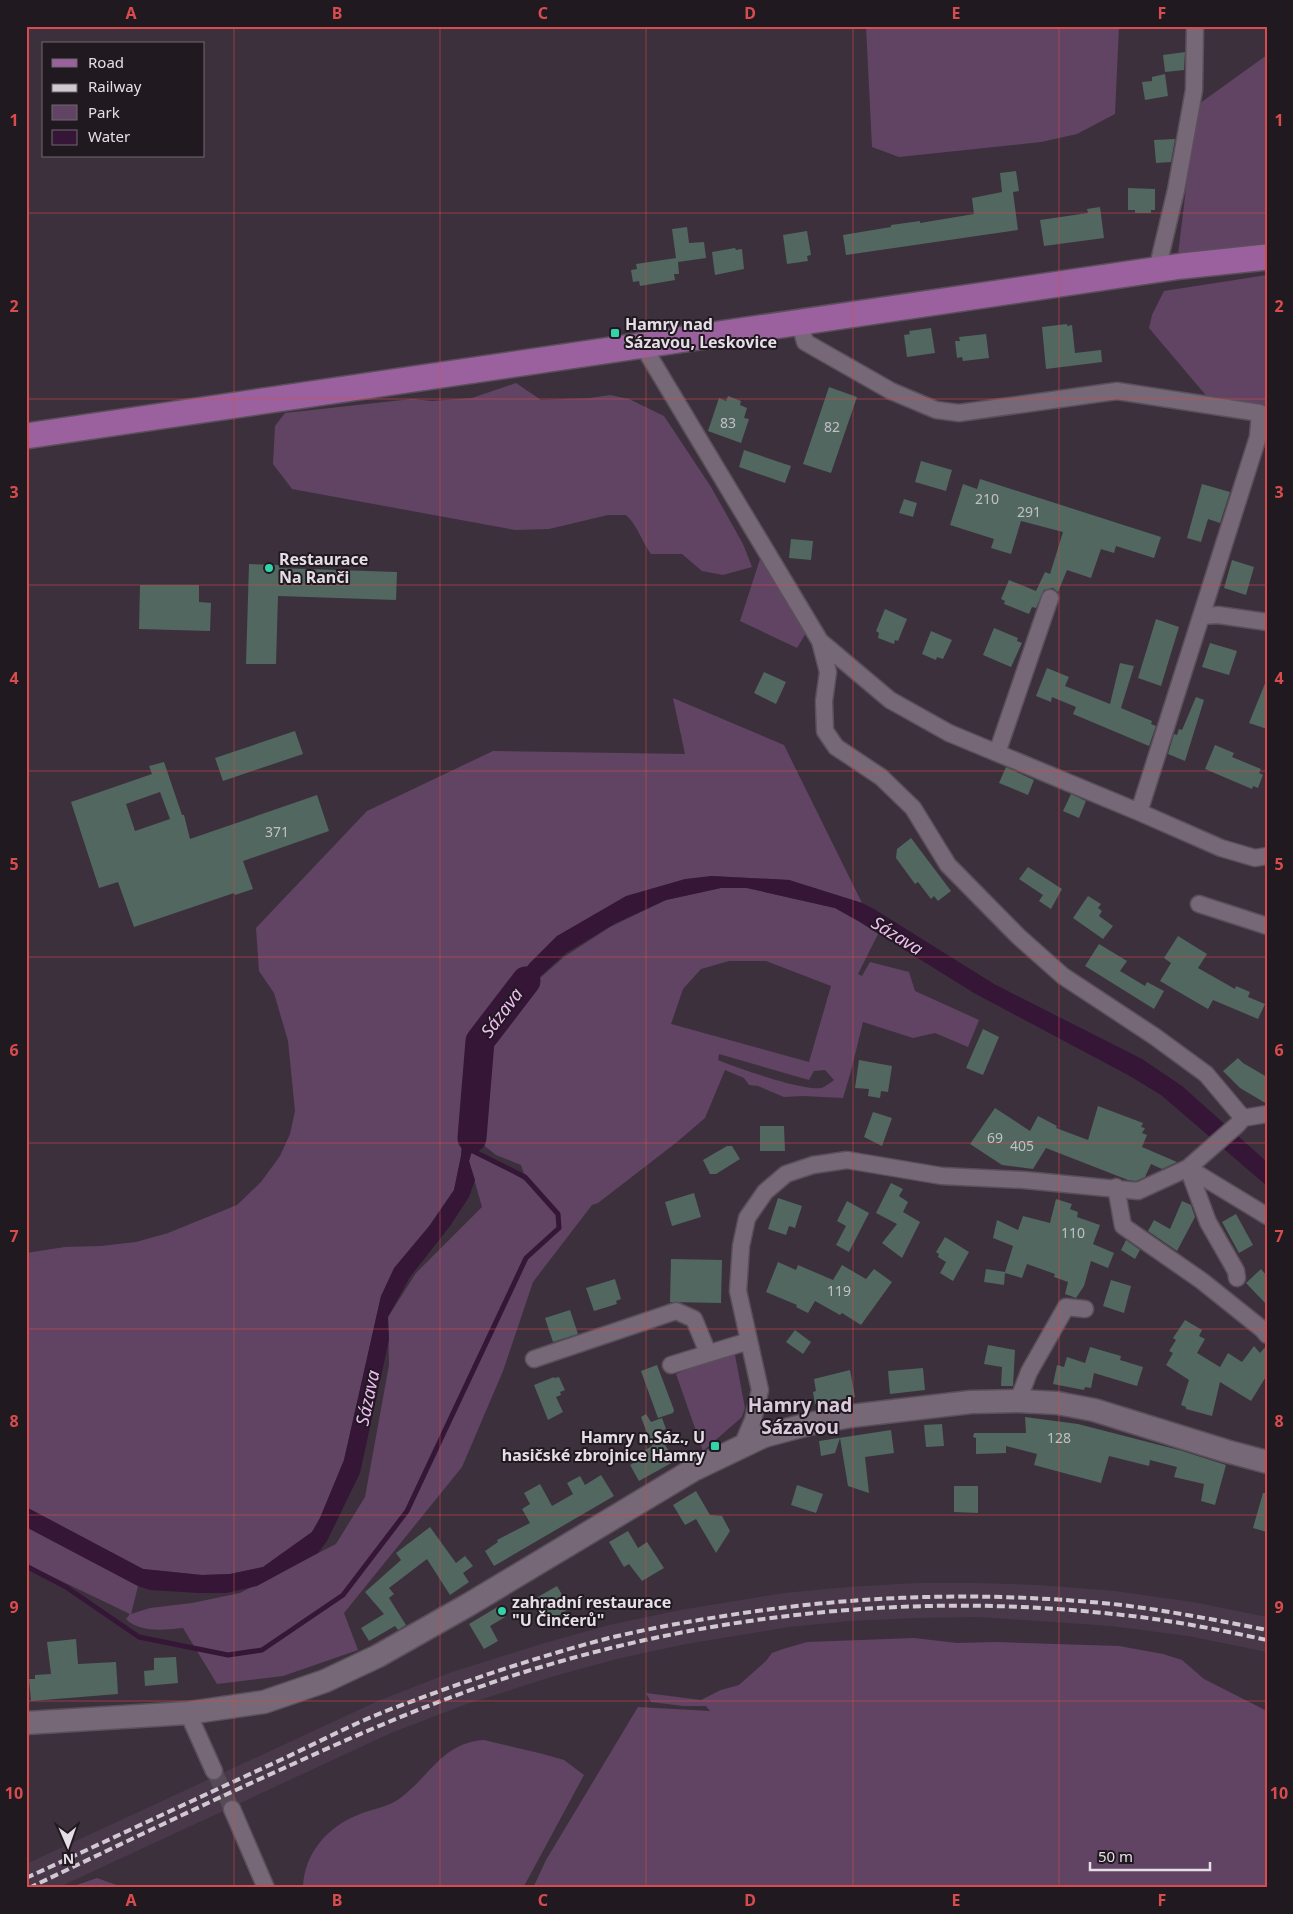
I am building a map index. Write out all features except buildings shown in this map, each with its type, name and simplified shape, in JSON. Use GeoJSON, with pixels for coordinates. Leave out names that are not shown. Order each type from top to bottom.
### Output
{"type":"FeatureCollection","features":[{"type":"Feature","properties":{"kind":"main road"},"geometry":{"type":"LineString","coordinates":[[26,436],[1157,270],[1267,257]]}},
{"type":"Feature","properties":{"kind":"street"},"geometry":{"type":"LineString","coordinates":[[1157,270],[1176,190],[1194,90],[1195,26]]}},
{"type":"Feature","properties":{"kind":"street"},"geometry":{"type":"LineString","coordinates":[[800,323],[805,342],[891,391],[936,410],[959,413],[1117,391],[1264,413],[1202,616],[1139,812]]}},
{"type":"Feature","properties":{"kind":"street"},"geometry":{"type":"LineString","coordinates":[[643,346],[820,641],[828,672],[824,701],[825,731],[836,747],[881,776],[913,808],[948,865],[1018,936],[1063,976],[1154,1036],[1206,1074],[1240,1122]]}},
{"type":"Feature","properties":{"kind":"street"},"geometry":{"type":"LineString","coordinates":[[997,753],[1050,598]]}},
{"type":"Feature","properties":{"kind":"street"},"geometry":{"type":"LineString","coordinates":[[1202,616],[1218,615],[1267,622]]}},
{"type":"Feature","properties":{"kind":"street"},"geometry":{"type":"LineString","coordinates":[[820,641],[890,700],[949,734],[1139,812],[1221,848],[1255,858],[1267,856]]}},
{"type":"Feature","properties":{"kind":"street"},"geometry":{"type":"LineString","coordinates":[[1199,904],[1267,926]]}},
{"type":"Feature","properties":{"kind":"street"},"geometry":{"type":"LineString","coordinates":[[742,1446],[753,1420],[760,1390],[738,1291],[741,1246],[747,1218],[765,1192],[786,1174],[813,1165],[847,1160],[942,1176],[1024,1180],[1138,1191],[1188,1168],[1240,1122],[1267,1114]]}},
{"type":"Feature","properties":{"kind":"street"},"geometry":{"type":"LineString","coordinates":[[1188,1168],[1267,1216]]}},
{"type":"Feature","properties":{"kind":"street"},"geometry":{"type":"LineString","coordinates":[[1188,1168],[1208,1222],[1236,1271],[1238,1278]]}},
{"type":"Feature","properties":{"kind":"street"},"geometry":{"type":"LineString","coordinates":[[1116,1188],[1122,1226],[1202,1281],[1267,1335]]}},
{"type":"Feature","properties":{"kind":"street"},"geometry":{"type":"LineString","coordinates":[[1018,1401],[1029,1372],[1066,1307],[1085,1309]]}},
{"type":"Feature","properties":{"kind":"street"},"geometry":{"type":"LineString","coordinates":[[534,1359],[676,1311],[694,1319],[708,1353]]}},
{"type":"Feature","properties":{"kind":"street"},"geometry":{"type":"LineString","coordinates":[[671,1365],[749,1341]]}},
{"type":"Feature","properties":{"kind":"street"},"geometry":{"type":"LineString","coordinates":[[26,1723],[188,1713],[264,1702],[325,1681],[378,1656],[468,1605],[693,1470],[764,1436],[809,1424],[852,1416],[971,1402],[1018,1401],[1056,1403],[1094,1410],[1267,1462]]}},
{"type":"Feature","properties":{"kind":"street"},"geometry":{"type":"LineString","coordinates":[[188,1713],[214,1771]]}},
{"type":"Feature","properties":{"kind":"street"},"geometry":{"type":"LineString","coordinates":[[232,1809],[266,1888]]}},
{"type":"Feature","properties":{"kind":"shaded area"},"geometry":{"type":"Polygon","coordinates":[[[917,1583],[1039,1585],[1115,1591],[1193,1602],[1267,1617],[1267,1652],[1188,1636],[1111,1626],[977,1617],[850,1621],[789,1627],[686,1644],[617,1659],[551,1677],[464,1705],[391,1733],[57,1888],[26,1888],[26,1864],[378,1701],[452,1672],[609,1625],[680,1610],[784,1593],[917,1583]]]}},
{"type":"Feature","properties":{"kind":"green space"},"geometry":{"type":"Polygon","coordinates":[[[866,26],[1119,26],[1115,114],[1077,134],[1041,142],[899,157],[872,147],[866,26]]]}},
{"type":"Feature","properties":{"kind":"green space"},"geometry":{"type":"Polygon","coordinates":[[[1267,55],[1267,244],[1177,263],[1196,106],[1267,55]]]}},
{"type":"Feature","properties":{"kind":"green space"},"geometry":{"type":"Polygon","coordinates":[[[1267,275],[1267,408],[1209,399],[1149,328],[1152,315],[1164,291],[1267,275]]]}},
{"type":"Feature","properties":{"kind":"green space"},"geometry":{"type":"Polygon","coordinates":[[[516,383],[541,400],[590,398],[610,395],[629,399],[664,416],[711,487],[743,544],[752,567],[723,575],[702,571],[682,554],[651,554],[634,524],[626,515],[608,515],[549,529],[515,530],[292,489],[273,464],[275,426],[285,413],[412,399],[432,401],[472,398],[516,383]]]}},
{"type":"Feature","properties":{"kind":"green space"},"geometry":{"type":"Polygon","coordinates":[[[760,559],[806,633],[797,648],[740,621],[760,559]]]}},
{"type":"Feature","properties":{"kind":"green space"},"geometry":{"type":"Polygon","coordinates":[[[673,698],[784,745],[862,903],[789,880],[711,876],[557,936],[530,963],[477,1026],[461,1156],[454,1190],[381,1296],[344,1460],[320,1518],[312,1532],[263,1567],[230,1574],[202,1575],[143,1569],[26,1507],[26,1253],[65,1247],[101,1246],[136,1242],[168,1233],[237,1205],[261,1182],[280,1156],[290,1134],[295,1111],[288,1041],[274,993],[259,971],[256,928],[367,811],[493,751],[685,754],[673,698]]]}},
{"type":"Feature","properties":{"kind":"green space"},"geometry":{"type":"Polygon","coordinates":[[[721,888],[747,888],[835,908],[878,934],[858,974],[862,976],[870,962],[909,972],[915,991],[979,1020],[968,1047],[935,1033],[913,1038],[863,1022],[843,1098],[784,1097],[758,1086],[749,1085],[744,1078],[725,1070],[705,1118],[598,1203],[592,1205],[533,1282],[503,1371],[462,1467],[344,1613],[358,1650],[283,1676],[217,1684],[183,1628],[153,1630],[138,1627],[126,1619],[130,1614],[26,1564],[26,1527],[138,1586],[131,1614],[150,1608],[192,1603],[240,1593],[336,1544],[365,1497],[389,1365],[388,1317],[416,1273],[482,1207],[469,1161],[473,1148],[527,1182],[521,1165],[496,1155],[482,1144],[474,1089],[478,1047],[490,1022],[564,957],[610,927],[666,900],[721,888]],[[729,961],[701,969],[683,989],[671,1024],[809,1062],[831,986],[766,961],[729,961]],[[719,1054],[718,1060],[727,1064],[800,1086],[821,1088],[834,1080],[825,1070],[814,1071],[809,1080],[719,1054]]]}},
{"type":"Feature","properties":{"kind":"green space"},"geometry":{"type":"Polygon","coordinates":[[[734,1350],[745,1408],[742,1417],[703,1451],[676,1374],[734,1350]]]}},
{"type":"Feature","properties":{"kind":"green space"},"geometry":{"type":"Polygon","coordinates":[[[914,1638],[957,1643],[995,1642],[1119,1646],[1163,1654],[1182,1660],[1204,1679],[1267,1711],[1267,1888],[533,1888],[546,1860],[638,1707],[710,1711],[706,1706],[683,1706],[651,1702],[646,1693],[701,1700],[721,1690],[739,1685],[766,1661],[772,1653],[807,1642],[914,1638]]]}},
{"type":"Feature","properties":{"kind":"green space"},"geometry":{"type":"Polygon","coordinates":[[[484,1740],[564,1760],[584,1775],[523,1888],[303,1888],[304,1875],[313,1852],[328,1833],[348,1819],[399,1799],[437,1762],[457,1747],[469,1742],[484,1740]]]}},
{"type":"Feature","properties":{"kind":"green space"},"geometry":{"type":"Polygon","coordinates":[[[97,1878],[125,1888],[68,1888],[97,1878]]]}},
{"type":"Feature","properties":{"kind":"water"},"geometry":{"type":"Polygon","coordinates":[[[711,876],[789,880],[862,903],[874,909],[994,984],[1142,1059],[1182,1086],[1267,1162],[1267,1186],[1161,1095],[1128,1075],[974,993],[835,908],[747,888],[721,888],[666,900],[616,923],[566,953],[490,1022],[478,1047],[474,1089],[479,1131],[477,1150],[473,1148],[469,1161],[475,1180],[469,1197],[450,1226],[410,1277],[388,1317],[389,1340],[360,1473],[327,1541],[318,1553],[257,1586],[226,1593],[150,1590],[138,1586],[26,1527],[26,1507],[143,1569],[202,1575],[230,1574],[263,1567],[312,1532],[320,1518],[344,1460],[381,1296],[394,1268],[430,1225],[454,1190],[461,1156],[470,1041],[477,1026],[530,963],[557,936],[626,896],[685,879],[711,876]]]}},
{"type":"Feature","properties":{"kind":"waterway","name":"Sázava"},"geometry":{"type":"LineString","coordinates":[[472,1138],[480,1041],[526,981]]}},
{"type":"Feature","properties":{"kind":"waterway"},"geometry":{"type":"LineString","coordinates":[[26,1566],[66,1587],[139,1637],[228,1655],[262,1650],[343,1595],[407,1511],[526,1258],[559,1228],[558,1214],[525,1177],[471,1150]]}},
{"type":"Feature","properties":{"kind":"tunnel"},"geometry":{"type":"LineString","coordinates":[[214,1771],[232,1809]]}},
{"type":"Feature","properties":{"kind":"railway"},"geometry":{"type":"LineString","coordinates":[[26,1878],[386,1711],[524,1663],[609,1638],[680,1623],[821,1603],[918,1597],[1015,1597],[1113,1604],[1171,1612],[1267,1630]]}},
{"type":"Feature","properties":{"kind":"railway"},"geometry":{"type":"LineString","coordinates":[[29,1888],[260,1779],[416,1711],[541,1667],[611,1648],[681,1633],[825,1612],[897,1607],[969,1606],[1041,1608],[1132,1616],[1267,1640]]}},
{"type":"Feature","properties":{"kind":"place","name":"Hamry nad Sázavou, Leskovice"},"geometry":{"type":"Point","coordinates":[615,333]}},
{"type":"Feature","properties":{"kind":"place","name":"Restaurace Na Ranči"},"geometry":{"type":"Point","coordinates":[269,568]}},
{"type":"Feature","properties":{"kind":"place","name":"Hamry n.Sáz., U hasičské zbrojnice Hamry"},"geometry":{"type":"Point","coordinates":[715,1446]}},
{"type":"Feature","properties":{"kind":"place","name":"zahradní restaurace \"U Činčerů\""},"geometry":{"type":"Point","coordinates":[502,1611]}},
{"type":"Feature","properties":{"kind":"district","name":"Hamry nad Sázavou"},"geometry":{"type":"Point","coordinates":[800,1416]}}]}
